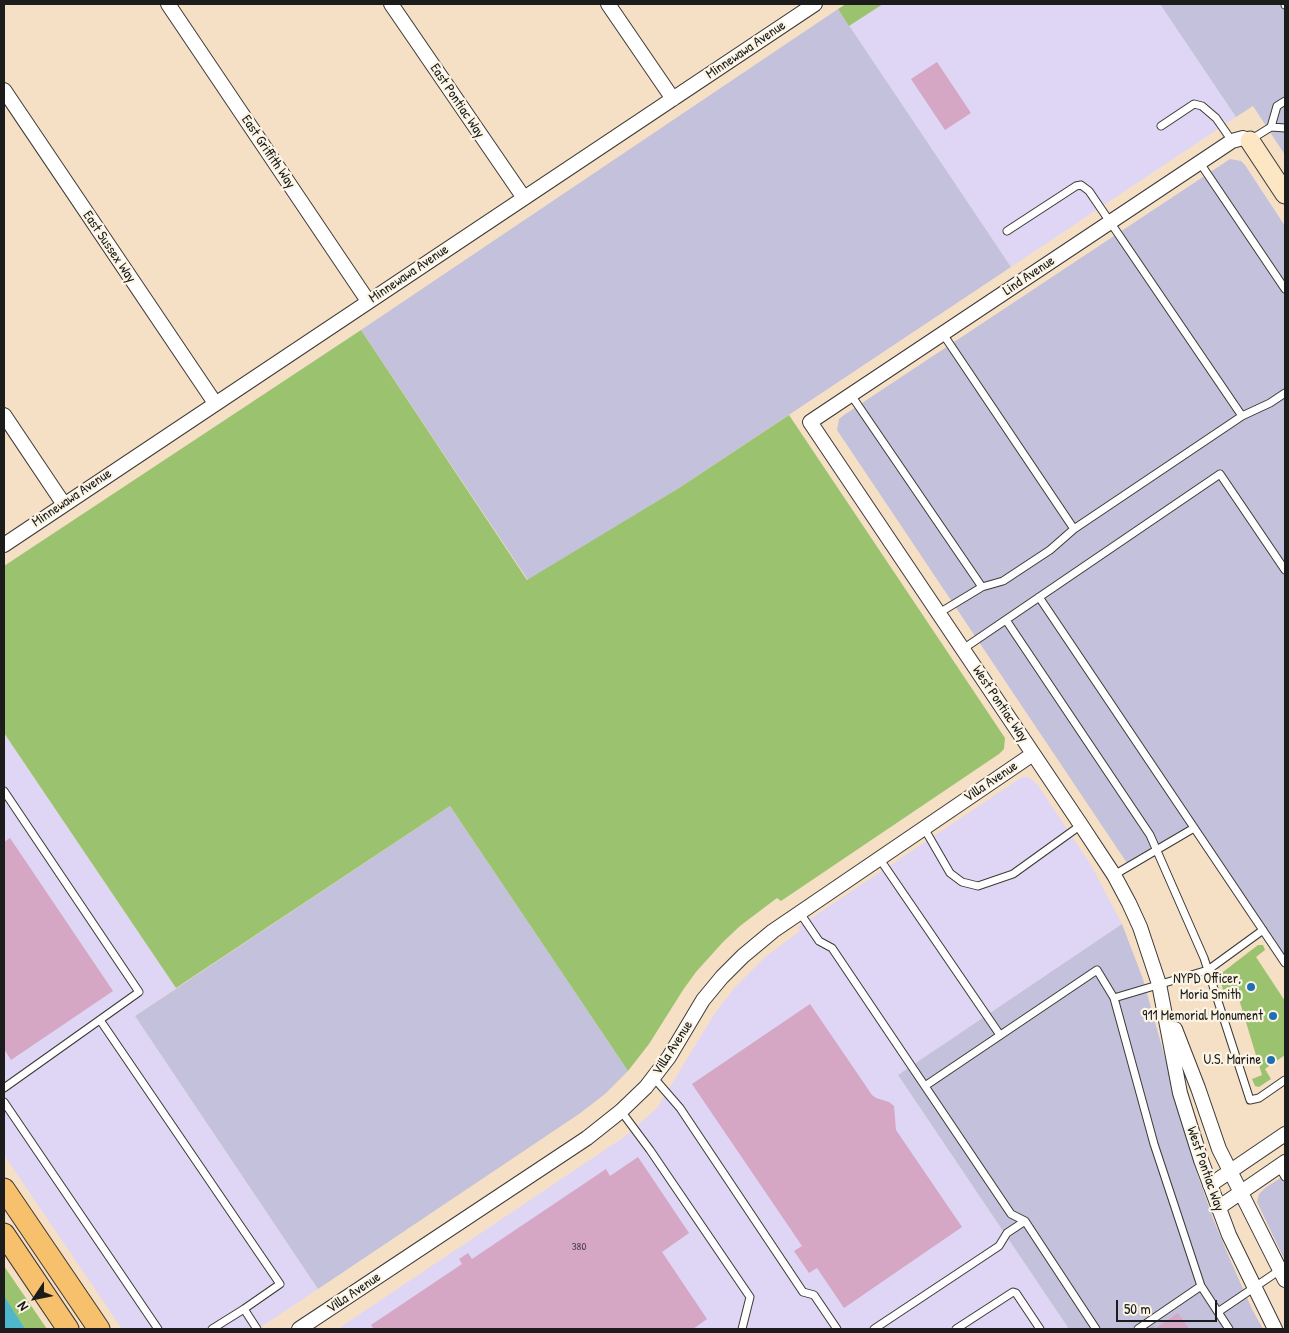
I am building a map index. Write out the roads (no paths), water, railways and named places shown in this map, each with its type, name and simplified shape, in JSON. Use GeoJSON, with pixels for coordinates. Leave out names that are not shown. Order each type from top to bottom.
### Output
{"type":"FeatureCollection","features":[{"type":"Feature","properties":{"kind":"main road"},"geometry":{"type":"LineString","coordinates":[[4,1189],[99,1329]]}},
{"type":"Feature","properties":{"kind":"main road"},"geometry":{"type":"LineString","coordinates":[[4,1234],[68,1329]]}},
{"type":"Feature","properties":{"kind":"street","name":"East Griffith Way"},"geometry":{"type":"LineString","coordinates":[[168,4],[368,301]]}},
{"type":"Feature","properties":{"kind":"street","name":"East Pontiac Way"},"geometry":{"type":"LineString","coordinates":[[390,4],[524,198]]}},
{"type":"Feature","properties":{"kind":"street"},"geometry":{"type":"LineString","coordinates":[[608,4],[672,99]]}},
{"type":"Feature","properties":{"kind":"street","name":"Minnewawa Avenue"},"geometry":{"type":"LineString","coordinates":[[4,545],[815,4]]}},
{"type":"Feature","properties":{"kind":"street","name":"East Sussex Way"},"geometry":{"type":"LineString","coordinates":[[4,90],[215,403]]}},
{"type":"Feature","properties":{"kind":"street"},"geometry":{"type":"LineString","coordinates":[[1241,141],[1285,194]]}},
{"type":"Feature","properties":{"kind":"street","name":"Lind Avenue"},"geometry":{"type":"LineString","coordinates":[[810,422],[1200,163],[1241,141]]}},
{"type":"Feature","properties":{"kind":"street"},"geometry":{"type":"LineString","coordinates":[[4,414],[63,504]]}},
{"type":"Feature","properties":{"kind":"street","name":"West Pontiac Way"},"geometry":{"type":"LineString","coordinates":[[810,422],[1081,825],[1129,903],[1140,928],[1159,984],[1180,1093],[1201,1160],[1218,1208],[1254,1288],[1275,1329]]}},
{"type":"Feature","properties":{"kind":"street","name":"Villa Avenue"},"geometry":{"type":"LineString","coordinates":[[299,1329],[314,1322],[587,1138],[621,1111],[654,1078],[669,1057],[703,1000],[743,956],[800,912],[1033,754]]}},
{"type":"Feature","properties":{"kind":"street","name":"West Pontiac Way"},"geometry":{"type":"LineString","coordinates":[[1163,1000],[1198,1088],[1219,1149],[1282,1275]]}},
{"type":"Feature","properties":{"kind":"street"},"geometry":{"type":"LineString","coordinates":[[1210,1185],[1285,1134]]}},
{"type":"Feature","properties":{"kind":"street"},"geometry":{"type":"LineString","coordinates":[[1218,1208],[1283,1168]]}},
{"type":"Feature","properties":{"kind":"lane"},"geometry":{"type":"LineString","coordinates":[[1271,127],[1277,106],[1285,101]]}},
{"type":"Feature","properties":{"kind":"lane"},"geometry":{"type":"LineString","coordinates":[[1161,126],[1194,104],[1202,106],[1241,141],[1271,127],[1285,128]]}},
{"type":"Feature","properties":{"kind":"lane"},"geometry":{"type":"LineString","coordinates":[[1200,163],[1285,289]]}},
{"type":"Feature","properties":{"kind":"lane"},"geometry":{"type":"LineString","coordinates":[[1007,231],[1076,186],[1081,185],[1089,191],[1242,416]]}},
{"type":"Feature","properties":{"kind":"lane"},"geometry":{"type":"LineString","coordinates":[[943,334],[1074,529]]}},
{"type":"Feature","properties":{"kind":"lane"},"geometry":{"type":"LineString","coordinates":[[939,613],[982,587],[1002,581],[1050,550],[1074,529],[1242,416],[1270,403],[1285,393]]}},
{"type":"Feature","properties":{"kind":"lane"},"geometry":{"type":"LineString","coordinates":[[851,395],[982,587]]}},
{"type":"Feature","properties":{"kind":"lane"},"geometry":{"type":"LineString","coordinates":[[963,649],[1220,474],[1285,570]]}},
{"type":"Feature","properties":{"kind":"lane"},"geometry":{"type":"LineString","coordinates":[[1039,597],[1285,963]]}},
{"type":"Feature","properties":{"kind":"lane"},"geometry":{"type":"LineString","coordinates":[[1006,620],[1150,836],[1208,970],[1250,1100],[1259,1098],[1285,1080]]}},
{"type":"Feature","properties":{"kind":"lane"},"geometry":{"type":"LineString","coordinates":[[4,791],[139,992],[4,1088]]}},
{"type":"Feature","properties":{"kind":"lane"},"geometry":{"type":"LineString","coordinates":[[924,828],[950,873],[962,882],[978,886],[1013,874],[1081,825]]}},
{"type":"Feature","properties":{"kind":"lane"},"geometry":{"type":"LineString","coordinates":[[1114,876],[1194,828]]}},
{"type":"Feature","properties":{"kind":"lane"},"geometry":{"type":"LineString","coordinates":[[879,858],[1000,1035]]}},
{"type":"Feature","properties":{"kind":"lane"},"geometry":{"type":"LineString","coordinates":[[800,912],[819,941],[832,948],[1012,1214],[1025,1221],[1096,1329]]}},
{"type":"Feature","properties":{"kind":"lane"},"geometry":{"type":"LineString","coordinates":[[1114,998],[1208,970],[1263,930]]}},
{"type":"Feature","properties":{"kind":"lane"},"geometry":{"type":"LineString","coordinates":[[925,1086],[1097,970],[1114,998],[1154,1144],[1201,1286],[1229,1329]]}},
{"type":"Feature","properties":{"kind":"lane"},"geometry":{"type":"LineString","coordinates":[[100,1020],[280,1284],[212,1329]]}},
{"type":"Feature","properties":{"kind":"lane"},"geometry":{"type":"LineString","coordinates":[[654,1078],[680,1108],[803,1292],[814,1295],[837,1329]]}},
{"type":"Feature","properties":{"kind":"lane"},"geometry":{"type":"LineString","coordinates":[[4,1102],[158,1329]]}},
{"type":"Feature","properties":{"kind":"lane"},"geometry":{"type":"LineString","coordinates":[[621,1111],[650,1150],[750,1297],[742,1329]]}},
{"type":"Feature","properties":{"kind":"lane"},"geometry":{"type":"LineString","coordinates":[[874,1329],[999,1246],[1007,1233],[1025,1221]]}},
{"type":"Feature","properties":{"kind":"lane"},"geometry":{"type":"LineString","coordinates":[[1218,1312],[1254,1288],[1282,1275]]}},
{"type":"Feature","properties":{"kind":"lane"},"geometry":{"type":"LineString","coordinates":[[1138,1329],[1201,1286]]}},
{"type":"Feature","properties":{"kind":"lane"},"geometry":{"type":"LineString","coordinates":[[956,1329],[1013,1292],[1016,1293],[1040,1329]]}},
{"type":"Feature","properties":{"kind":"lane"},"geometry":{"type":"LineString","coordinates":[[244,1309],[257,1329]]}},
{"type":"Feature","properties":{"kind":"water"},"geometry":{"type":"Polygon","coordinates":[[[4,1296],[25,1329],[4,1329],[4,1296]]]}},
{"type":"Feature","properties":{"kind":"place","name":"NYPD Officer, Moria Smith"},"geometry":{"type":"Point","coordinates":[1251,987]}},
{"type":"Feature","properties":{"kind":"place","name":"911 Memorial Monument"},"geometry":{"type":"Point","coordinates":[1273,1016]}},
{"type":"Feature","properties":{"kind":"place","name":"U.S. Marine"},"geometry":{"type":"Point","coordinates":[1271,1060]}}]}
